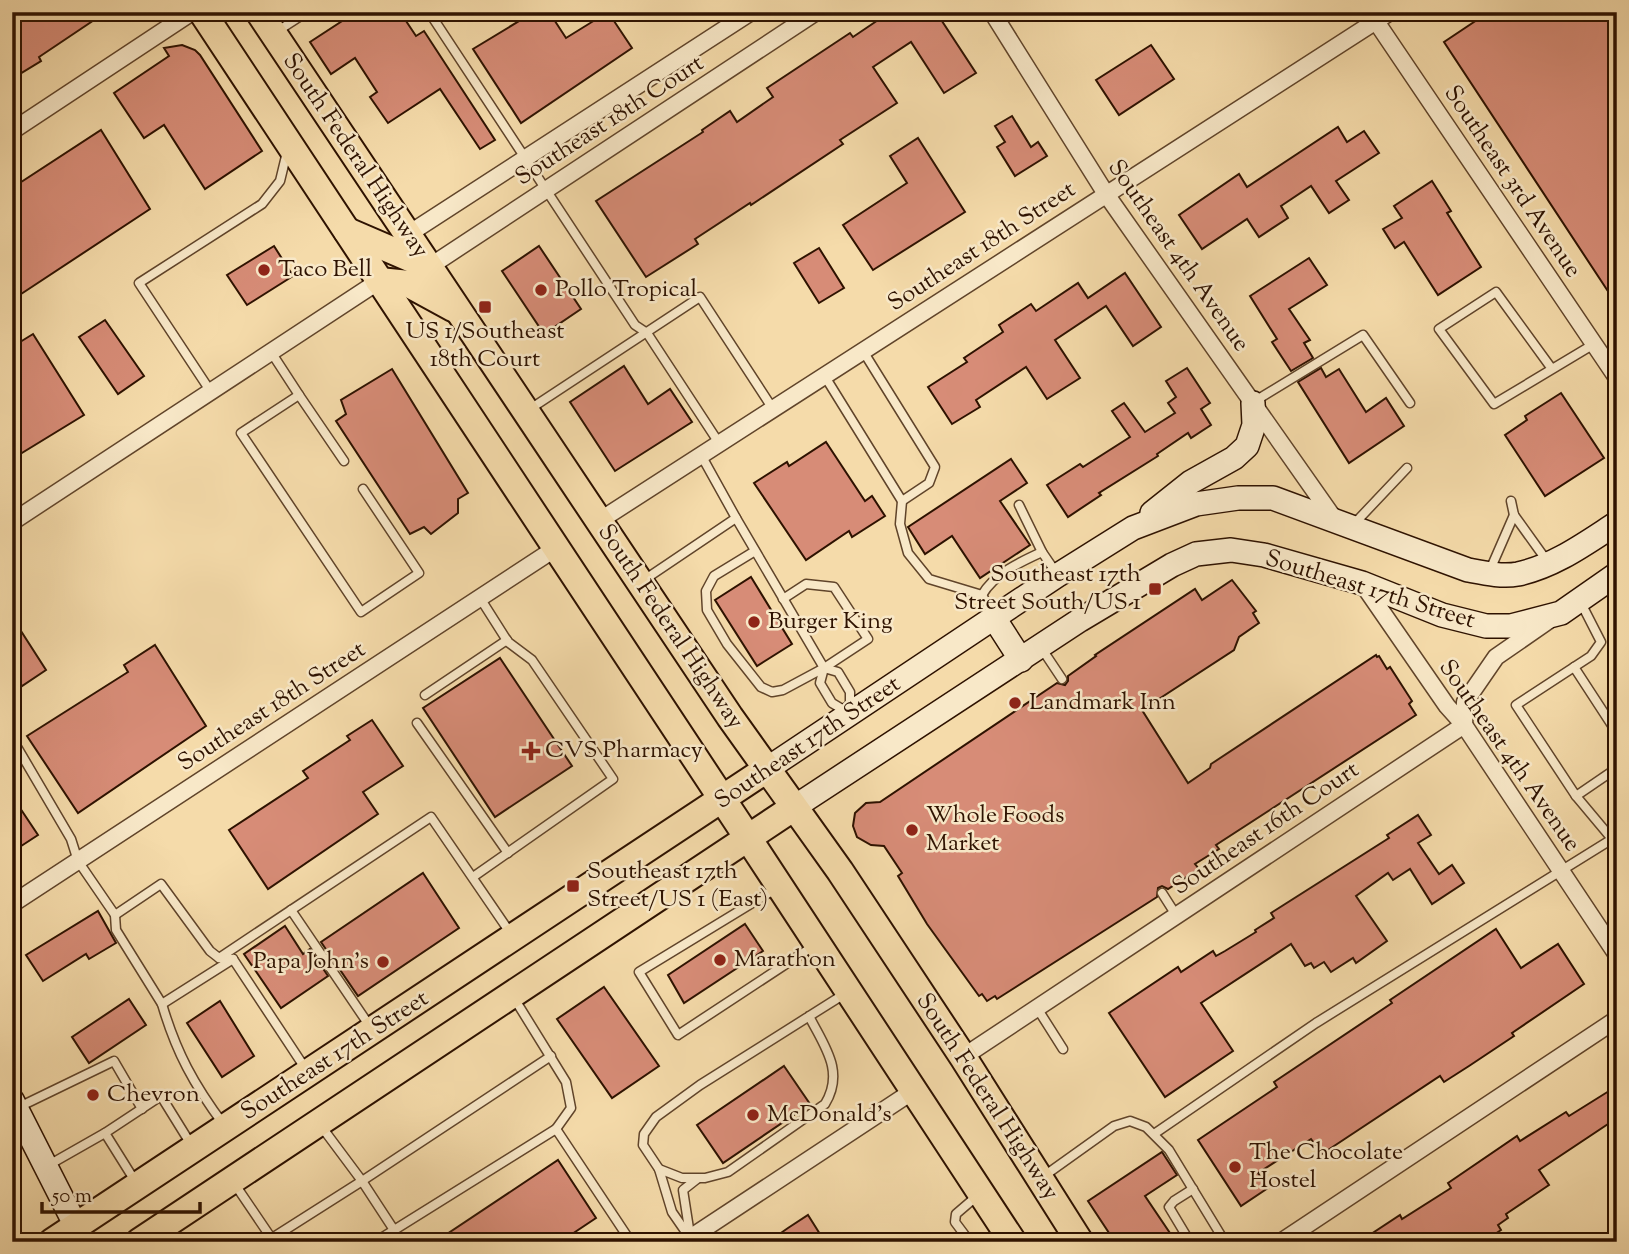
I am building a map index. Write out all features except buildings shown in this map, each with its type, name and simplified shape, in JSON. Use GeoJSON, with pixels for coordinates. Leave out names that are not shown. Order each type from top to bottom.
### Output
{"type":"FeatureCollection","features":[{"type":"Feature","properties":{"kind":"main road","name":"South Federal Highway"},"geometry":{"type":"LineString","coordinates":[[202,12],[780,886],[1011,1241]]}},
{"type":"Feature","properties":{"kind":"main road","name":"South Federal Highway"},"geometry":{"type":"LineString","coordinates":[[267,23],[598,521],[793,808],[840,871],[963,1057],[1080,1242]]}},
{"type":"Feature","properties":{"kind":"main road"},"geometry":{"type":"LineString","coordinates":[[347,232],[429,267]]}},
{"type":"Feature","properties":{"kind":"main road"},"geometry":{"type":"LineString","coordinates":[[379,281],[409,284],[458,311]]}},
{"type":"Feature","properties":{"kind":"main road"},"geometry":{"type":"LineString","coordinates":[[1133,528],[1191,482],[1234,458],[1247,446],[1254,425],[1253,403]]}},
{"type":"Feature","properties":{"kind":"main road","name":"Southeast 17th Street"},"geometry":{"type":"LineString","coordinates":[[52,1242],[74,1234],[138,1185],[723,800],[1058,575],[1133,528],[1196,504],[1238,498],[1273,498],[1468,570],[1517,575],[1564,558],[1617,523]]}},
{"type":"Feature","properties":{"kind":"main road","name":"Southeast 17th Street"},"geometry":{"type":"LineString","coordinates":[[139,1242],[1040,646],[1160,572],[1196,554],[1231,550],[1264,555],[1362,583],[1442,615],[1486,626],[1511,626],[1570,607],[1617,574]]}},
{"type":"Feature","properties":{"kind":"main road"},"geometry":{"type":"LineString","coordinates":[[994,618],[1021,660]]}},
{"type":"Feature","properties":{"kind":"main road"},"geometry":{"type":"LineString","coordinates":[[14,1104],[46,1167],[74,1234]]}},
{"type":"Feature","properties":{"kind":"street"},"geometry":{"type":"LineString","coordinates":[[12,131],[192,12]]}},
{"type":"Feature","properties":{"kind":"street","name":"Southeast 18th Court"},"geometry":{"type":"LineString","coordinates":[[407,235],[751,12]]}},
{"type":"Feature","properties":{"kind":"street","name":"Southeast 18th Court"},"geometry":{"type":"LineString","coordinates":[[429,267],[816,12]]}},
{"type":"Feature","properties":{"kind":"street","name":"Southeast 4th Avenue"},"geometry":{"type":"LineString","coordinates":[[992,12],[1106,194],[1253,403],[1343,523]]}},
{"type":"Feature","properties":{"kind":"street","name":"Southeast 18th Street"},"geometry":{"type":"LineString","coordinates":[[598,521],[1379,15]]}},
{"type":"Feature","properties":{"kind":"street","name":"Southeast 3rd Avenue"},"geometry":{"type":"LineString","coordinates":[[1379,15],[1617,378]]}},
{"type":"Feature","properties":{"kind":"street"},"geometry":{"type":"LineString","coordinates":[[12,522],[379,281]]}},
{"type":"Feature","properties":{"kind":"street","name":"Southeast 18th Street"},"geometry":{"type":"LineString","coordinates":[[12,904],[556,548]]}},
{"type":"Feature","properties":{"kind":"street","name":"Southeast 4th Avenue"},"geometry":{"type":"LineString","coordinates":[[1362,583],[1447,706],[1464,725],[1617,955]]}},
{"type":"Feature","properties":{"kind":"street"},"geometry":{"type":"LineString","coordinates":[[1464,725],[1465,702],[1496,657],[1570,607]]}},
{"type":"Feature","properties":{"kind":"street","name":"Southeast 16th Court"},"geometry":{"type":"LineString","coordinates":[[963,1057],[1464,725]]}},
{"type":"Feature","properties":{"kind":"street"},"geometry":{"type":"LineString","coordinates":[[1281,1242],[1617,1019]]}},
{"type":"Feature","properties":{"kind":"street"},"geometry":{"type":"LineString","coordinates":[[687,1240],[913,1091]]}},
{"type":"Feature","properties":{"kind":"lane"},"geometry":{"type":"LineString","coordinates":[[267,23],[307,12]]}},
{"type":"Feature","properties":{"kind":"lane"},"geometry":{"type":"LineString","coordinates":[[429,12],[635,325],[647,333],[719,443]]}},
{"type":"Feature","properties":{"kind":"lane"},"geometry":{"type":"LineString","coordinates":[[211,392],[139,283],[262,204],[280,181],[288,142]]}},
{"type":"Feature","properties":{"kind":"lane"},"geometry":{"type":"LineString","coordinates":[[1552,369],[1496,292],[1439,329],[1494,404],[1594,344]]}},
{"type":"Feature","properties":{"kind":"lane"},"geometry":{"type":"LineString","coordinates":[[526,412],[700,298],[773,409]]}},
{"type":"Feature","properties":{"kind":"lane"},"geometry":{"type":"LineString","coordinates":[[1253,403],[1363,335],[1410,403]]}},
{"type":"Feature","properties":{"kind":"lane"},"geometry":{"type":"LineString","coordinates":[[863,351],[935,467],[929,483],[902,501]]}},
{"type":"Feature","properties":{"kind":"lane"},"geometry":{"type":"LineString","coordinates":[[271,352],[344,461]]}},
{"type":"Feature","properties":{"kind":"lane"},"geometry":{"type":"LineString","coordinates":[[824,375],[902,501],[900,524],[908,553],[929,579],[982,596],[994,618]]}},
{"type":"Feature","properties":{"kind":"lane"},"geometry":{"type":"LineString","coordinates":[[299,395],[241,433],[361,612],[419,573],[363,489]]}},
{"type":"Feature","properties":{"kind":"lane"},"geometry":{"type":"LineString","coordinates":[[701,455],[824,668],[838,672],[850,692],[850,714]]}},
{"type":"Feature","properties":{"kind":"lane"},"geometry":{"type":"LineString","coordinates":[[1343,523],[1407,468]]}},
{"type":"Feature","properties":{"kind":"lane"},"geometry":{"type":"LineString","coordinates":[[1510,501],[1514,515],[1549,563]]}},
{"type":"Feature","properties":{"kind":"lane"},"geometry":{"type":"LineString","coordinates":[[1019,505],[1042,552],[1058,575]]}},
{"type":"Feature","properties":{"kind":"lane"},"geometry":{"type":"LineString","coordinates":[[1489,574],[1514,515]]}},
{"type":"Feature","properties":{"kind":"lane"},"geometry":{"type":"LineString","coordinates":[[640,583],[736,518]]}},
{"type":"Feature","properties":{"kind":"lane"},"geometry":{"type":"LineString","coordinates":[[755,551],[714,576],[706,591],[707,610],[727,644],[761,687],[772,692],[783,690],[824,668],[868,639],[834,587],[806,584],[783,599]]}},
{"type":"Feature","properties":{"kind":"lane"},"geometry":{"type":"LineString","coordinates":[[982,596],[996,578],[1042,552]]}},
{"type":"Feature","properties":{"kind":"lane"},"geometry":{"type":"LineString","coordinates":[[473,877],[613,779],[532,660],[508,641],[480,598]]}},
{"type":"Feature","properties":{"kind":"lane"},"geometry":{"type":"LineString","coordinates":[[1154,1134],[1316,1023],[1614,838],[1576,796],[1516,705],[1591,656],[1601,642],[1570,607]]}},
{"type":"Feature","properties":{"kind":"lane"},"geometry":{"type":"LineString","coordinates":[[425,695],[508,641]]}},
{"type":"Feature","properties":{"kind":"lane"},"geometry":{"type":"LineString","coordinates":[[1040,646],[1062,679]]}},
{"type":"Feature","properties":{"kind":"lane"},"geometry":{"type":"LineString","coordinates":[[1574,667],[1617,733]]}},
{"type":"Feature","properties":{"kind":"lane"},"geometry":{"type":"LineString","coordinates":[[824,668],[820,684],[832,703],[850,714]]}},
{"type":"Feature","properties":{"kind":"lane"},"geometry":{"type":"LineString","coordinates":[[417,723],[508,853]]}},
{"type":"Feature","properties":{"kind":"lane"},"geometry":{"type":"LineString","coordinates":[[17,747],[71,839],[78,861],[114,915],[116,930],[162,1004],[173,1041],[191,1077],[226,1128]]}},
{"type":"Feature","properties":{"kind":"lane"},"geometry":{"type":"LineString","coordinates":[[1576,796],[1617,768]]}},
{"type":"Feature","properties":{"kind":"lane"},"geometry":{"type":"LineString","coordinates":[[219,958],[431,817],[514,938]]}},
{"type":"Feature","properties":{"kind":"lane"},"geometry":{"type":"LineString","coordinates":[[114,915],[161,884],[210,951],[219,958],[233,959]]}},
{"type":"Feature","properties":{"kind":"lane"},"geometry":{"type":"LineString","coordinates":[[780,886],[639,972],[678,1035],[817,943]]}},
{"type":"Feature","properties":{"kind":"lane"},"geometry":{"type":"LineString","coordinates":[[1162,893],[1177,915]]}},
{"type":"Feature","properties":{"kind":"lane"},"geometry":{"type":"LineString","coordinates":[[291,910],[373,1031]]}},
{"type":"Feature","properties":{"kind":"lane"},"geometry":{"type":"LineString","coordinates":[[162,1004],[233,959]]}},
{"type":"Feature","properties":{"kind":"lane"},"geometry":{"type":"LineString","coordinates":[[233,959],[308,1073]]}},
{"type":"Feature","properties":{"kind":"lane"},"geometry":{"type":"LineString","coordinates":[[687,1240],[671,1212],[659,1169],[643,1145],[644,1134],[656,1117],[700,1085],[848,991]]}},
{"type":"Feature","properties":{"kind":"lane"},"geometry":{"type":"LineString","coordinates":[[375,1242],[556,1129],[571,1108],[566,1082],[512,995]]}},
{"type":"Feature","properties":{"kind":"lane"},"geometry":{"type":"LineString","coordinates":[[1037,1008],[1063,1049]]}},
{"type":"Feature","properties":{"kind":"lane"},"geometry":{"type":"LineString","coordinates":[[659,1169],[682,1178],[696,1179],[728,1172],[825,1104],[832,1093],[835,1072],[809,1016]]}},
{"type":"Feature","properties":{"kind":"lane"},"geometry":{"type":"LineString","coordinates":[[233,1181],[270,1241],[551,1056]]}},
{"type":"Feature","properties":{"kind":"lane"},"geometry":{"type":"LineString","coordinates":[[14,1104],[114,1061],[142,1109]]}},
{"type":"Feature","properties":{"kind":"lane"},"geometry":{"type":"LineString","coordinates":[[46,1167],[161,1096],[193,1149]]}},
{"type":"Feature","properties":{"kind":"lane"},"geometry":{"type":"LineString","coordinates":[[1040,1179],[1114,1126],[1130,1121],[1146,1128],[1169,1150],[1225,1242]]}},
{"type":"Feature","properties":{"kind":"lane"},"geometry":{"type":"LineString","coordinates":[[319,1124],[362,1181],[394,1230]]}},
{"type":"Feature","properties":{"kind":"lane"},"geometry":{"type":"LineString","coordinates":[[556,1129],[631,1242]]}},
{"type":"Feature","properties":{"kind":"lane"},"geometry":{"type":"LineString","coordinates":[[105,1133],[138,1185]]}},
{"type":"Feature","properties":{"kind":"lane"},"geometry":{"type":"LineString","coordinates":[[687,1240],[688,1210],[683,1191],[696,1179]]}},
{"type":"Feature","properties":{"kind":"lane"},"geometry":{"type":"LineString","coordinates":[[1189,1242],[1170,1207],[1174,1201],[1193,1189]]}},
{"type":"Feature","properties":{"kind":"lane"},"geometry":{"type":"LineString","coordinates":[[970,1242],[955,1222],[956,1214],[981,1193]]}},
{"type":"Feature","properties":{"kind":"place","name":"Taco Bell"},"geometry":{"type":"Point","coordinates":[264,270]}},
{"type":"Feature","properties":{"kind":"place","name":"Pollo Tropical"},"geometry":{"type":"Point","coordinates":[541,290]}},
{"type":"Feature","properties":{"kind":"place","name":"US 1/Southeast 18th Court"},"geometry":{"type":"Point","coordinates":[485,307]}},
{"type":"Feature","properties":{"kind":"place","name":"Southeast 17th Street South/US 1"},"geometry":{"type":"Point","coordinates":[1155,589]}},
{"type":"Feature","properties":{"kind":"place","name":"Burger King"},"geometry":{"type":"Point","coordinates":[754,622]}},
{"type":"Feature","properties":{"kind":"place","name":"Landmark Inn"},"geometry":{"type":"Point","coordinates":[1015,703]}},
{"type":"Feature","properties":{"kind":"place","name":"CVS Pharmacy"},"geometry":{"type":"Point","coordinates":[531,751]}},
{"type":"Feature","properties":{"kind":"place","name":"Whole Foods Market"},"geometry":{"type":"Point","coordinates":[912,830]}},
{"type":"Feature","properties":{"kind":"place","name":"Southeast 17th Street/US 1 (East)"},"geometry":{"type":"Point","coordinates":[573,886]}},
{"type":"Feature","properties":{"kind":"place","name":"Marathon"},"geometry":{"type":"Point","coordinates":[720,960]}},
{"type":"Feature","properties":{"kind":"place","name":"Papa John's"},"geometry":{"type":"Point","coordinates":[383,962]}},
{"type":"Feature","properties":{"kind":"place","name":"Chevron"},"geometry":{"type":"Point","coordinates":[93,1095]}},
{"type":"Feature","properties":{"kind":"place","name":"McDonald's"},"geometry":{"type":"Point","coordinates":[753,1115]}},
{"type":"Feature","properties":{"kind":"place","name":"The Chocolate Hostel"},"geometry":{"type":"Point","coordinates":[1235,1167]}}]}
